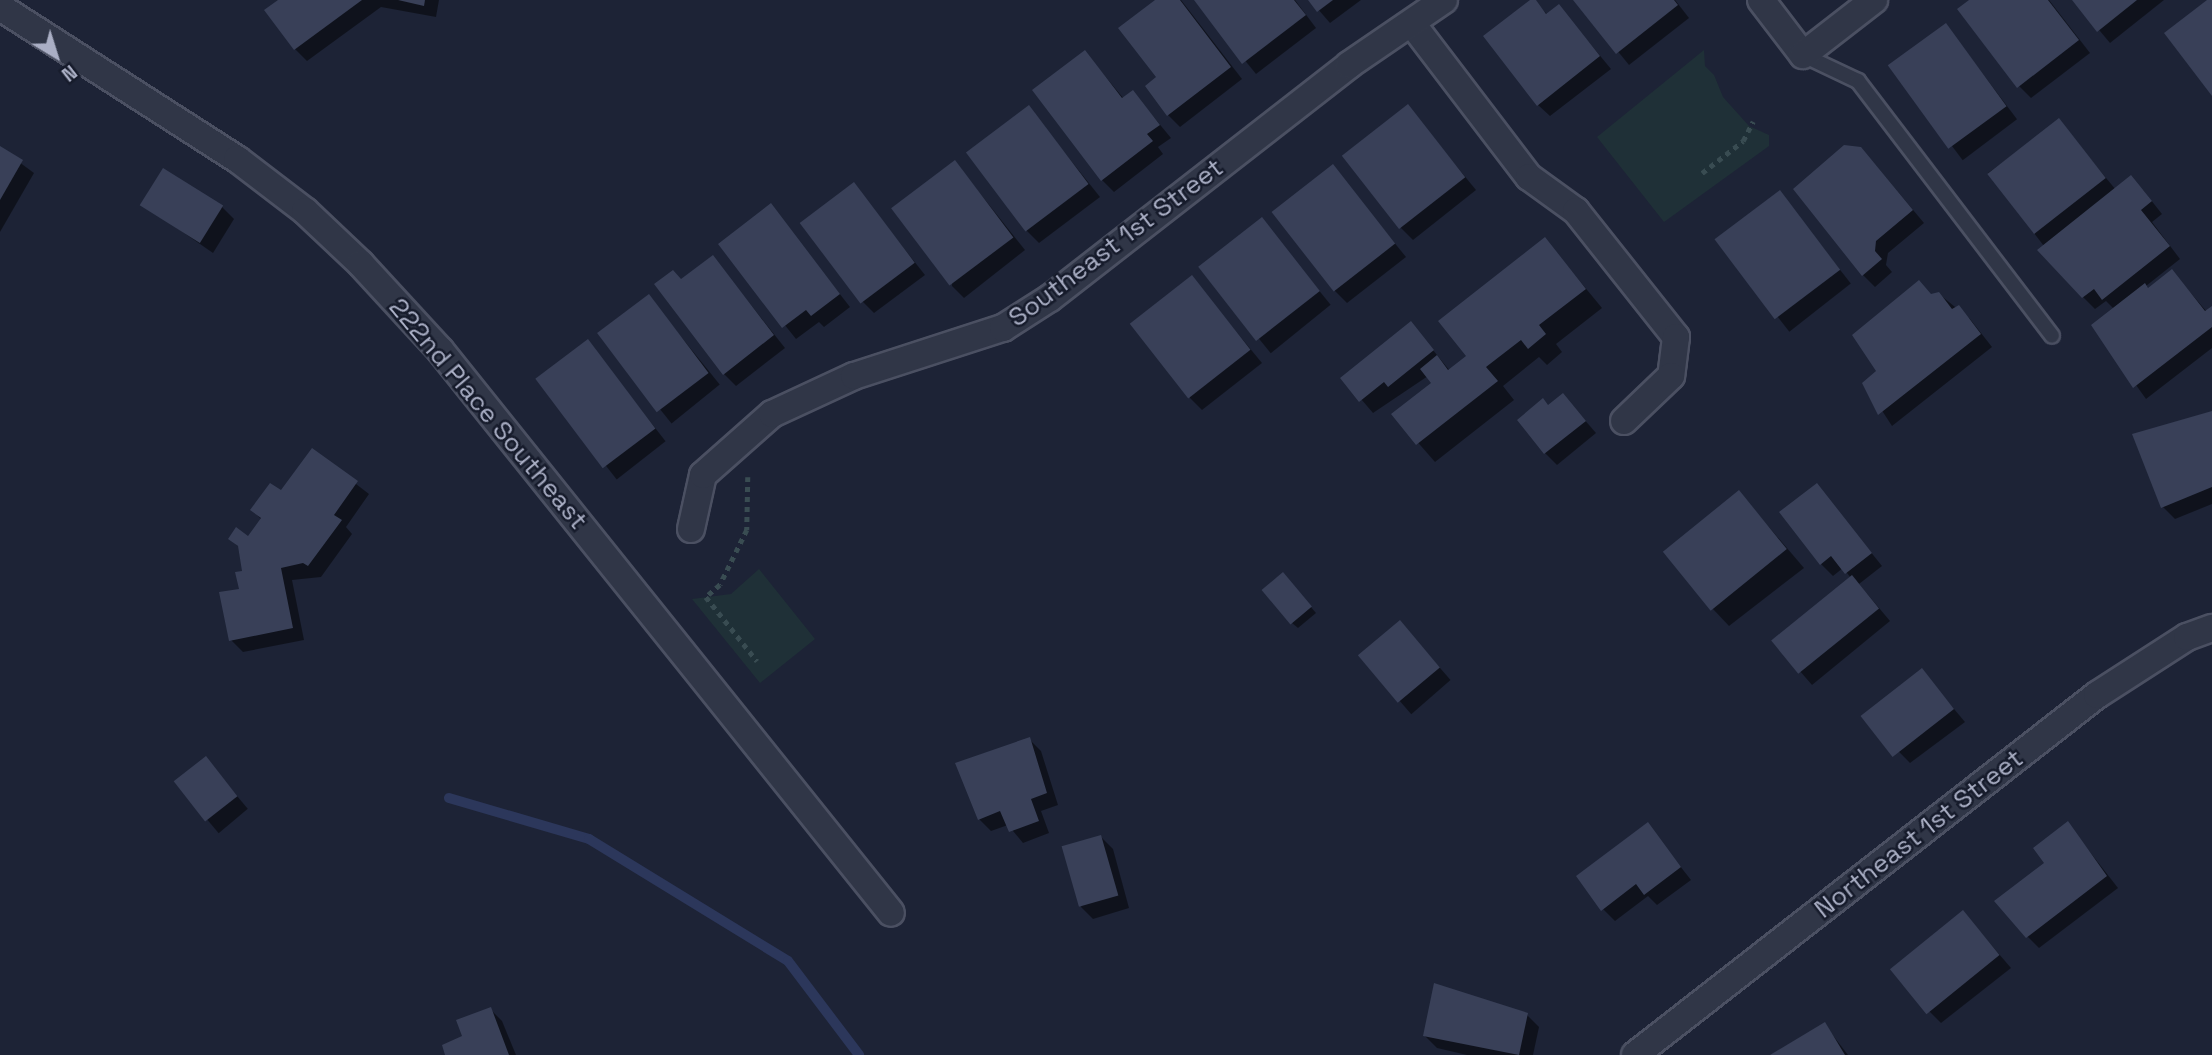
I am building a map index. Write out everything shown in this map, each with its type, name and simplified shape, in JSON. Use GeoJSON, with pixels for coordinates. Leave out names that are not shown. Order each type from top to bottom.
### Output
{"type":"FeatureCollection","features":[{"type":"Feature","properties":{"kind":"street","name":"Southeast 1st Street"},"geometry":{"type":"LineString","coordinates":[[691,529],[703,475],[772,414],[854,376],[1003,328],[1050,298],[1349,65],[1413,25],[1444,0]]}},
{"type":"Feature","properties":{"kind":"street"},"geometry":{"type":"LineString","coordinates":[[1761,0],[1803,55],[1874,0]]}},
{"type":"Feature","properties":{"kind":"street","name":"222nd Place Southeast"},"geometry":{"type":"LineString","coordinates":[[0,7],[237,159],[305,211],[361,264],[440,349],[891,913]]}},
{"type":"Feature","properties":{"kind":"street"},"geometry":{"type":"LineString","coordinates":[[1413,25],[1529,177],[1576,211],[1676,337],[1671,376],[1624,421]]}},
{"type":"Feature","properties":{"kind":"street","name":"Northeast 1st Street"},"geometry":{"type":"LineString","coordinates":[[1635,1055],[2096,695],[2188,637],[2212,628]]}},
{"type":"Feature","properties":{"kind":"lane"},"geometry":{"type":"LineString","coordinates":[[1803,55],[1858,80],[2052,336]]}},
{"type":"Feature","properties":{"kind":"path"},"geometry":{"type":"LineString","coordinates":[[1702,173],[1743,141],[1753,121]]}},
{"type":"Feature","properties":{"kind":"path"},"geometry":{"type":"LineString","coordinates":[[753,470],[746,481],[747,530],[720,585],[706,597],[757,661]]}},
{"type":"Feature","properties":{"kind":"shaded area"},"geometry":{"type":"Polygon","coordinates":[[[1704,50],[1705,66],[1714,75],[1723,97],[1749,126],[1769,135],[1769,146],[1664,222],[1597,137],[1704,50]]]}},
{"type":"Feature","properties":{"kind":"shaded area"},"geometry":{"type":"Polygon","coordinates":[[[759,569],[815,639],[760,683],[692,599],[731,594],[759,569]]]}},
{"type":"Feature","properties":{"kind":"building"},"geometry":{"type":"Polygon","coordinates":[[[278,0],[362,0],[294,50],[264,10],[278,0]]]}},
{"type":"Feature","properties":{"kind":"building"},"geometry":{"type":"Polygon","coordinates":[[[398,0],[425,0],[424,6],[398,0]]]}},
{"type":"Feature","properties":{"kind":"building"},"geometry":{"type":"Polygon","coordinates":[[[1155,0],[1180,0],[1231,67],[1167,116],[1145,86],[1156,77],[1118,28],[1155,0]]]}},
{"type":"Feature","properties":{"kind":"building"},"geometry":{"type":"Polygon","coordinates":[[[1194,0],[1294,0],[1306,15],[1242,64],[1194,0]]]}},
{"type":"Feature","properties":{"kind":"building"},"geometry":{"type":"Polygon","coordinates":[[[1308,0],[1333,0],[1317,12],[1308,0]]]}},
{"type":"Feature","properties":{"kind":"building"},"geometry":{"type":"Polygon","coordinates":[[[1530,0],[1536,0],[1546,14],[1559,4],[1600,56],[1537,106],[1483,36],[1530,0]]]}},
{"type":"Feature","properties":{"kind":"building"},"geometry":{"type":"Polygon","coordinates":[[[1573,0],[1674,0],[1678,5],[1616,54],[1573,0]]]}},
{"type":"Feature","properties":{"kind":"building"},"geometry":{"type":"Polygon","coordinates":[[[1969,0],[2048,0],[2079,40],[2017,88],[1957,9],[1969,0]]]}},
{"type":"Feature","properties":{"kind":"building"},"geometry":{"type":"Polygon","coordinates":[[[2072,0],[2137,0],[2097,32],[2072,0]]]}},
{"type":"Feature","properties":{"kind":"building"},"geometry":{"type":"Polygon","coordinates":[[[2207,0],[2212,0],[2212,96],[2164,33],[2207,0]]]}},
{"type":"Feature","properties":{"kind":"building"},"geometry":{"type":"Polygon","coordinates":[[[1946,23],[2007,106],[1948,149],[1888,65],[1946,23]]]}},
{"type":"Feature","properties":{"kind":"building"},"geometry":{"type":"Polygon","coordinates":[[[1085,50],[1122,98],[1133,90],[1160,125],[1147,134],[1153,141],[1101,181],[1032,90],[1085,50]]]}},
{"type":"Feature","properties":{"kind":"building"},"geometry":{"type":"Polygon","coordinates":[[[1408,104],[1465,177],[1399,229],[1342,156],[1408,104]]]}},
{"type":"Feature","properties":{"kind":"building"},"geometry":{"type":"Polygon","coordinates":[[[1029,105],[1089,184],[1025,232],[966,153],[1029,105]]]}},
{"type":"Feature","properties":{"kind":"building"},"geometry":{"type":"Polygon","coordinates":[[[2059,118],[2106,178],[2034,234],[1987,174],[2059,118]]]}},
{"type":"Feature","properties":{"kind":"building"},"geometry":{"type":"Polygon","coordinates":[[[1844,145],[1861,147],[1913,210],[1876,241],[1875,251],[1882,259],[1862,276],[1793,189],[1844,145]]]}},
{"type":"Feature","properties":{"kind":"building"},"geometry":{"type":"Polygon","coordinates":[[[0,146],[23,160],[0,200],[0,146]]]}},
{"type":"Feature","properties":{"kind":"building"},"geometry":{"type":"Polygon","coordinates":[[[955,160],[1013,237],[949,286],[891,208],[955,160]]]}},
{"type":"Feature","properties":{"kind":"building"},"geometry":{"type":"Polygon","coordinates":[[[1333,164],[1395,244],[1334,292],[1272,212],[1333,164]]]}},
{"type":"Feature","properties":{"kind":"building"},"geometry":{"type":"Polygon","coordinates":[[[163,168],[223,206],[200,243],[140,205],[163,168]]]}},
{"type":"Feature","properties":{"kind":"building"},"geometry":{"type":"Polygon","coordinates":[[[2131,175],[2152,201],[2141,210],[2170,246],[2102,300],[2094,289],[2082,298],[2037,250],[2131,175]]]}},
{"type":"Feature","properties":{"kind":"building"},"geometry":{"type":"Polygon","coordinates":[[[854,182],[915,263],[860,304],[800,223],[854,182]]]}},
{"type":"Feature","properties":{"kind":"building"},"geometry":{"type":"Polygon","coordinates":[[[1780,190],[1840,270],[1775,319],[1715,239],[1780,190]]]}},
{"type":"Feature","properties":{"kind":"building"},"geometry":{"type":"Polygon","coordinates":[[[771,203],[840,294],[811,316],[806,310],[782,328],[718,244],[771,203]]]}},
{"type":"Feature","properties":{"kind":"building"},"geometry":{"type":"Polygon","coordinates":[[[1262,217],[1320,291],[1256,341],[1198,267],[1262,217]]]}},
{"type":"Feature","properties":{"kind":"building"},"geometry":{"type":"Polygon","coordinates":[[[1545,237],[1586,289],[1539,325],[1546,334],[1528,349],[1521,340],[1486,367],[1498,381],[1416,445],[1391,414],[1431,383],[1420,369],[1437,355],[1448,370],[1466,356],[1438,321],[1545,237]]]}},
{"type":"Feature","properties":{"kind":"building"},"geometry":{"type":"Polygon","coordinates":[[[713,255],[774,335],[723,375],[654,284],[673,270],[681,279],[713,255]]]}},
{"type":"Feature","properties":{"kind":"building"},"geometry":{"type":"Polygon","coordinates":[[[2172,269],[2205,311],[2212,306],[2212,327],[2133,388],[2091,325],[2145,283],[2148,288],[2172,269]]]}},
{"type":"Feature","properties":{"kind":"building"},"geometry":{"type":"Polygon","coordinates":[[[1192,275],[1250,350],[1188,398],[1130,324],[1192,275]]]}},
{"type":"Feature","properties":{"kind":"building"},"geometry":{"type":"Polygon","coordinates":[[[1919,280],[1931,294],[1939,292],[1952,309],[1959,305],[1981,334],[1878,415],[1862,383],[1876,371],[1852,335],[1919,280]]]}},
{"type":"Feature","properties":{"kind":"building"},"geometry":{"type":"Polygon","coordinates":[[[649,294],[709,373],[657,412],[597,333],[649,294]]]}},
{"type":"Feature","properties":{"kind":"building"},"geometry":{"type":"Polygon","coordinates":[[[1411,321],[1434,350],[1388,387],[1384,382],[1359,402],[1340,378],[1411,321]]]}},
{"type":"Feature","properties":{"kind":"building"},"geometry":{"type":"Polygon","coordinates":[[[588,339],[655,428],[603,468],[535,379],[588,339]]]}},
{"type":"Feature","properties":{"kind":"building"},"geometry":{"type":"Polygon","coordinates":[[[1563,393],[1586,421],[1544,454],[1517,420],[1543,398],[1548,405],[1563,393]]]}},
{"type":"Feature","properties":{"kind":"building"},"geometry":{"type":"Polygon","coordinates":[[[2212,411],[2212,487],[2161,508],[2132,434],[2212,411]]]}},
{"type":"Feature","properties":{"kind":"building"},"geometry":{"type":"Polygon","coordinates":[[[312,448],[358,481],[334,515],[342,520],[308,566],[303,563],[281,568],[293,628],[229,641],[219,592],[239,589],[235,572],[242,571],[238,546],[228,539],[236,527],[248,536],[261,518],[250,510],[270,483],[281,490],[312,448]]]}},
{"type":"Feature","properties":{"kind":"building"},"geometry":{"type":"Polygon","coordinates":[[[1817,483],[1872,553],[1845,574],[1831,556],[1820,565],[1779,512],[1817,483]]]}},
{"type":"Feature","properties":{"kind":"building"},"geometry":{"type":"Polygon","coordinates":[[[1739,490],[1787,549],[1711,611],[1663,552],[1739,490]]]}},
{"type":"Feature","properties":{"kind":"building"},"geometry":{"type":"Polygon","coordinates":[[[1283,572],[1312,606],[1290,624],[1262,590],[1283,572]]]}},
{"type":"Feature","properties":{"kind":"building"},"geometry":{"type":"Polygon","coordinates":[[[1852,575],[1879,608],[1798,674],[1771,640],[1852,575]]]}},
{"type":"Feature","properties":{"kind":"building"},"geometry":{"type":"Polygon","coordinates":[[[1400,620],[1440,667],[1398,703],[1358,655],[1400,620]]]}},
{"type":"Feature","properties":{"kind":"building"},"geometry":{"type":"Polygon","coordinates":[[[1922,668],[1954,709],[1893,757],[1861,716],[1922,668]]]}},
{"type":"Feature","properties":{"kind":"building"},"geometry":{"type":"Polygon","coordinates":[[[1030,737],[1047,793],[1031,799],[1039,821],[1009,832],[1000,811],[978,820],[955,763],[1030,737]]]}},
{"type":"Feature","properties":{"kind":"building"},"geometry":{"type":"Polygon","coordinates":[[[206,756],[237,796],[205,821],[174,781],[206,756]]]}},
{"type":"Feature","properties":{"kind":"building"},"geometry":{"type":"Polygon","coordinates":[[[2068,821],[2107,876],[2026,938],[1994,901],[2044,863],[2033,848],[2068,821]]]}},
{"type":"Feature","properties":{"kind":"building"},"geometry":{"type":"Polygon","coordinates":[[[1648,822],[1681,867],[1644,895],[1636,884],[1601,911],[1576,876],[1648,822]]]}},
{"type":"Feature","properties":{"kind":"building"},"geometry":{"type":"Polygon","coordinates":[[[1101,835],[1118,896],[1079,907],[1062,846],[1101,835]]]}},
{"type":"Feature","properties":{"kind":"building"},"geometry":{"type":"Polygon","coordinates":[[[1963,910],[2000,955],[1926,1014],[1890,969],[1963,910]]]}},
{"type":"Feature","properties":{"kind":"building"},"geometry":{"type":"Polygon","coordinates":[[[1434,983],[1528,1013],[1519,1055],[1423,1036],[1434,983]]]}},
{"type":"Feature","properties":{"kind":"building"},"geometry":{"type":"Polygon","coordinates":[[[491,1007],[509,1055],[445,1055],[442,1045],[462,1036],[456,1020],[491,1007]]]}},
{"type":"Feature","properties":{"kind":"building"},"geometry":{"type":"Polygon","coordinates":[[[1825,1022],[1845,1055],[1770,1055],[1825,1022]]]}},
{"type":"Feature","properties":{"kind":"waterway"},"geometry":{"type":"LineString","coordinates":[[449,798],[589,839],[788,961],[859,1055]]}}]}
